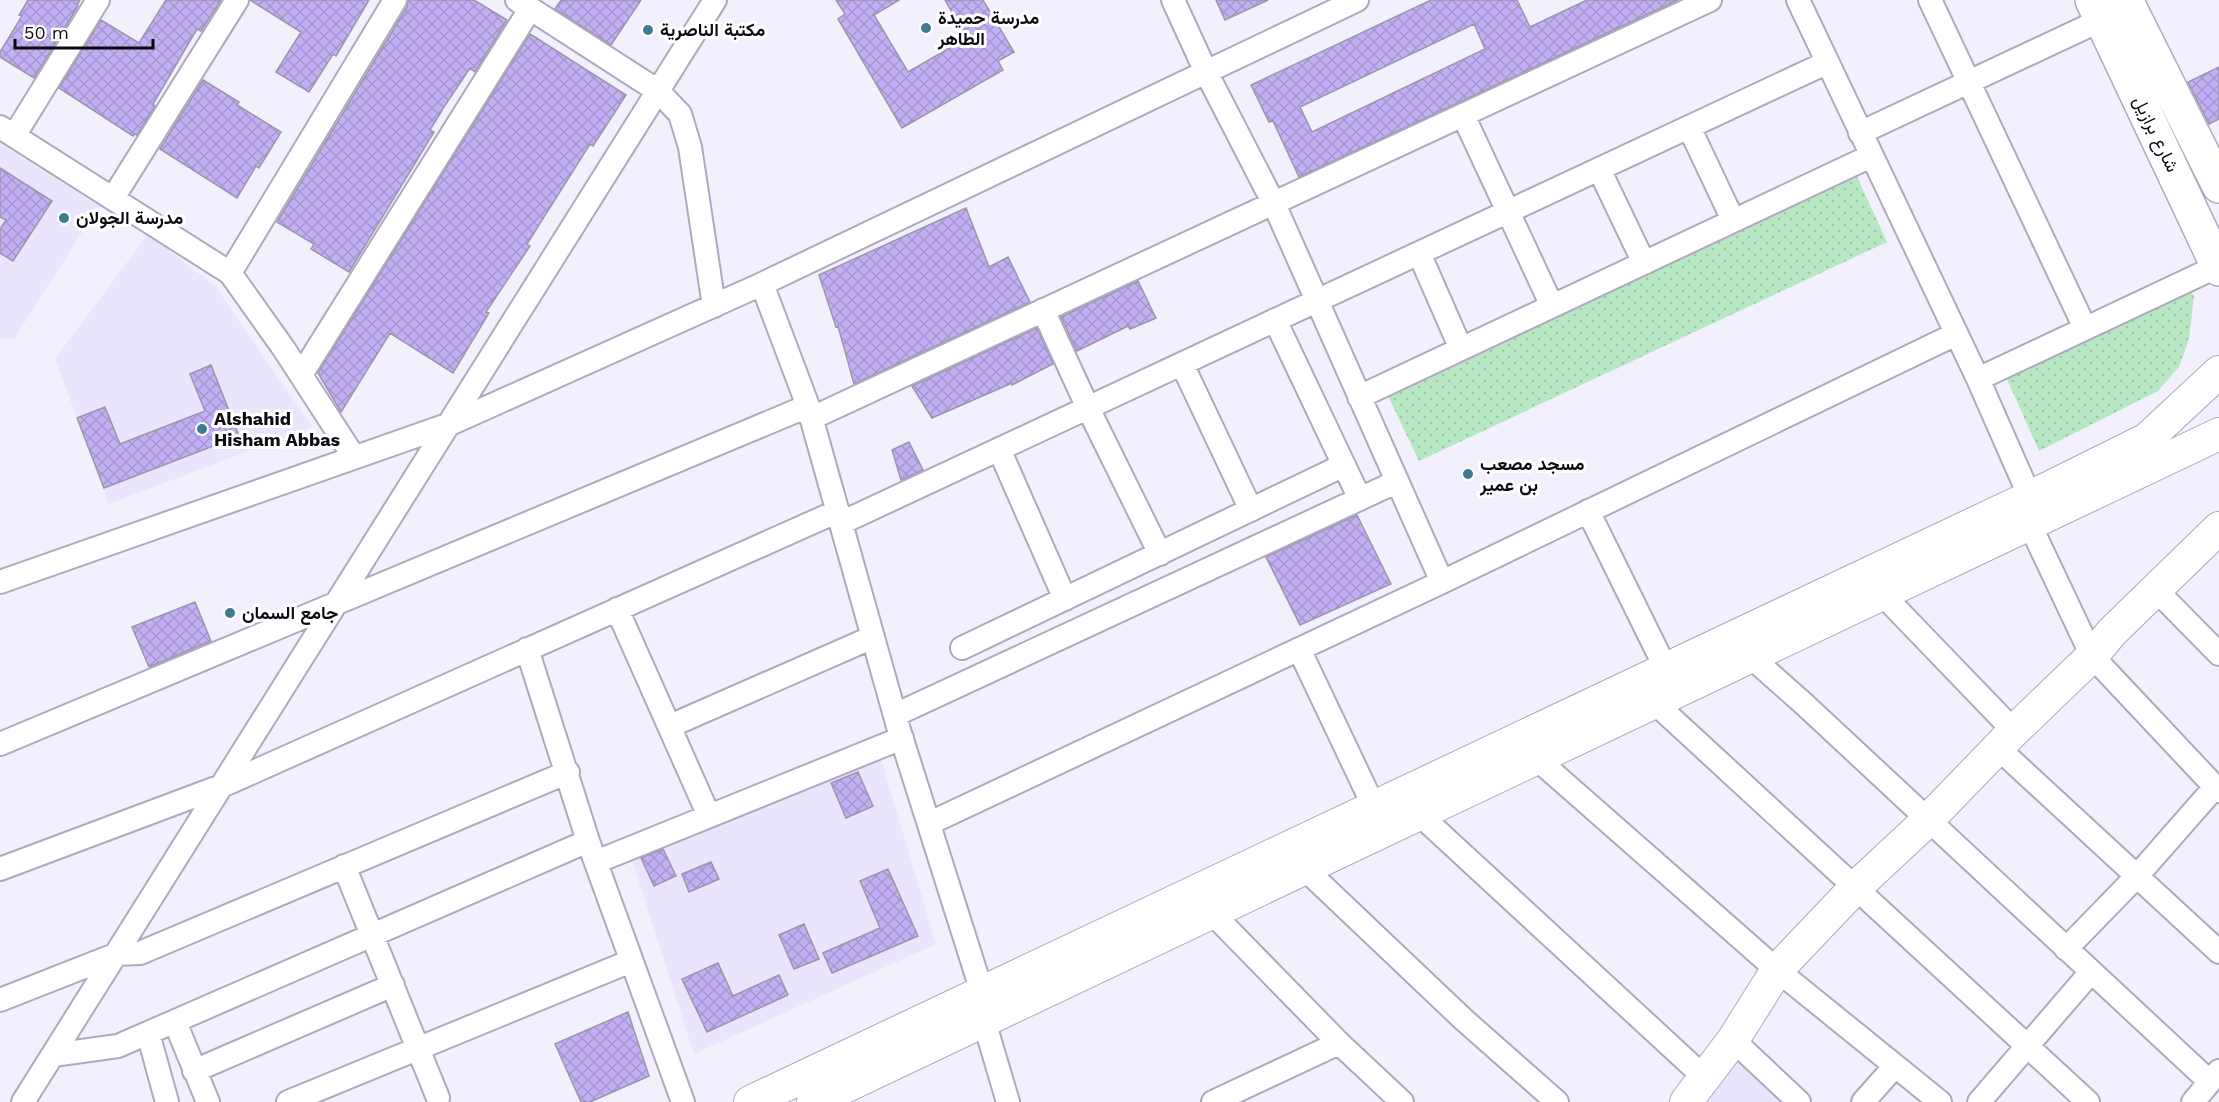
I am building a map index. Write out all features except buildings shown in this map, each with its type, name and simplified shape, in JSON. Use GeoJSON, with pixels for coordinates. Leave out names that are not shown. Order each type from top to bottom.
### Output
{"type":"FeatureCollection","features":[{"type":"Feature","properties":{"kind":"highway","name":"شارع برازيل"},"geometry":{"type":"LineString","coordinates":[[2106,6],[2219,186]]}},
{"type":"Feature","properties":{"kind":"highway","name":"شارع برازيل"},"geometry":{"type":"LineString","coordinates":[[2106,6],[2218,267]]}},
{"type":"Feature","properties":{"kind":"main road"},"geometry":{"type":"LineString","coordinates":[[750,1102],[1212,913],[1882,595],[2030,511],[2147,439],[2219,372]]}},
{"type":"Feature","properties":{"kind":"main road"},"geometry":{"type":"LineString","coordinates":[[813,1102],[983,1007],[1374,807],[1666,669],[2030,511],[2219,434]]}},
{"type":"Feature","properties":{"kind":"main road"},"geometry":{"type":"LineString","coordinates":[[1686,1102],[1732,1040],[1777,970],[1855,888],[1928,820],[2092,656],[2112,632],[2217,533]]}},
{"type":"Feature","properties":{"kind":"street"},"geometry":{"type":"LineString","coordinates":[[98,0],[7,132],[230,273],[301,375],[354,457]]}},
{"type":"Feature","properties":{"kind":"street"},"geometry":{"type":"LineString","coordinates":[[113,198],[237,0]]}},
{"type":"Feature","properties":{"kind":"street"},"geometry":{"type":"LineString","coordinates":[[230,273],[395,0]]}},
{"type":"Feature","properties":{"kind":"street"},"geometry":{"type":"LineString","coordinates":[[23,1102],[715,0]]}},
{"type":"Feature","properties":{"kind":"street"},"geometry":{"type":"LineString","coordinates":[[1173,0],[1206,72],[1274,204],[1442,582]]}},
{"type":"Feature","properties":{"kind":"street"},"geometry":{"type":"LineString","coordinates":[[0,582],[450,424],[762,284],[1357,0]]}},
{"type":"Feature","properties":{"kind":"street"},"geometry":{"type":"LineString","coordinates":[[0,744],[337,603],[810,412],[1043,310],[1710,0]]}},
{"type":"Feature","properties":{"kind":"street"},"geometry":{"type":"LineString","coordinates":[[1798,0],[1978,379],[2030,511],[2092,656],[2217,789],[2066,949]]}},
{"type":"Feature","properties":{"kind":"street"},"geometry":{"type":"LineString","coordinates":[[1930,0],[2085,328]]}},
{"type":"Feature","properties":{"kind":"street"},"geometry":{"type":"LineString","coordinates":[[301,375],[524,4],[658,91],[680,114],[690,147],[714,306]]}},
{"type":"Feature","properties":{"kind":"street"},"geometry":{"type":"LineString","coordinates":[[1860,133],[1970,81],[2106,6]]}},
{"type":"Feature","properties":{"kind":"street"},"geometry":{"type":"LineString","coordinates":[[0,869],[224,785],[617,609],[999,449],[1826,63]]}},
{"type":"Feature","properties":{"kind":"street"},"geometry":{"type":"LineString","coordinates":[[1463,115],[1552,306]]}},
{"type":"Feature","properties":{"kind":"street"},"geometry":{"type":"LineString","coordinates":[[1689,127],[1733,220]]}},
{"type":"Feature","properties":{"kind":"street"},"geometry":{"type":"LineString","coordinates":[[1359,397],[1871,156]]}},
{"type":"Feature","properties":{"kind":"street"},"geometry":{"type":"LineString","coordinates":[[1599,169],[1644,263]]}},
{"type":"Feature","properties":{"kind":"street"},"geometry":{"type":"LineString","coordinates":[[1419,253],[1461,350]]}},
{"type":"Feature","properties":{"kind":"street"},"geometry":{"type":"LineString","coordinates":[[1978,379],[2218,267]]}},
{"type":"Feature","properties":{"kind":"street"},"geometry":{"type":"LineString","coordinates":[[762,284],[810,412],[895,715],[930,824],[983,1007],[1008,1102]]}},
{"type":"Feature","properties":{"kind":"street"},"geometry":{"type":"LineString","coordinates":[[1043,310],[1160,554]]}},
{"type":"Feature","properties":{"kind":"street"},"geometry":{"type":"LineString","coordinates":[[1275,320],[1360,499]]}},
{"type":"Feature","properties":{"kind":"street"},"geometry":{"type":"LineString","coordinates":[[930,824],[1442,582],[1956,334]]}},
{"type":"Feature","properties":{"kind":"street"},"geometry":{"type":"LineString","coordinates":[[1182,364],[1251,510]]}},
{"type":"Feature","properties":{"kind":"street"},"geometry":{"type":"LineString","coordinates":[[999,449],[1065,598]]}},
{"type":"Feature","properties":{"kind":"street"},"geometry":{"type":"LineString","coordinates":[[962,648],[1344,465]]}},
{"type":"Feature","properties":{"kind":"street"},"geometry":{"type":"LineString","coordinates":[[895,715],[1396,482]]}},
{"type":"Feature","properties":{"kind":"street"},"geometry":{"type":"LineString","coordinates":[[1588,511],[1666,669]]}},
{"type":"Feature","properties":{"kind":"street"},"geometry":{"type":"LineString","coordinates":[[2156,590],[2219,654]]}},
{"type":"Feature","properties":{"kind":"street"},"geometry":{"type":"LineString","coordinates":[[1882,595],[2006,740],[2137,876],[2219,952]]}},
{"type":"Feature","properties":{"kind":"street"},"geometry":{"type":"LineString","coordinates":[[617,609],[709,816]]}},
{"type":"Feature","properties":{"kind":"street"},"geometry":{"type":"LineString","coordinates":[[670,726],[873,637]]}},
{"type":"Feature","properties":{"kind":"street"},"geometry":{"type":"LineString","coordinates":[[527,650],[592,851],[683,1102]]}},
{"type":"Feature","properties":{"kind":"street"},"geometry":{"type":"LineString","coordinates":[[1299,650],[1374,807]]}},
{"type":"Feature","properties":{"kind":"street"},"geometry":{"type":"LineString","coordinates":[[1751,657],[2091,972],[2214,1076],[2193,1102]]}},
{"type":"Feature","properties":{"kind":"street"},"geometry":{"type":"LineString","coordinates":[[1655,703],[2088,1102]]}},
{"type":"Feature","properties":{"kind":"street"},"geometry":{"type":"LineString","coordinates":[[52,1055],[118,1046],[373,935],[592,851],[709,816],[902,738]]}},
{"type":"Feature","properties":{"kind":"street"},"geometry":{"type":"LineString","coordinates":[[1538,759],[1777,970],[1940,1102]]}},
{"type":"Feature","properties":{"kind":"street"},"geometry":{"type":"LineString","coordinates":[[0,1000],[117,954],[141,953],[568,772]]}},
{"type":"Feature","properties":{"kind":"street"},"geometry":{"type":"LineString","coordinates":[[1420,815],[1704,1077]]}},
{"type":"Feature","properties":{"kind":"street"},"geometry":{"type":"LineString","coordinates":[[344,867],[438,1098]]}},
{"type":"Feature","properties":{"kind":"street"},"geometry":{"type":"LineString","coordinates":[[1305,869],[1463,1019],[1557,1102]]}},
{"type":"Feature","properties":{"kind":"street"},"geometry":{"type":"LineString","coordinates":[[1212,913],[1339,1043],[1402,1102]]}},
{"type":"Feature","properties":{"kind":"street"},"geometry":{"type":"LineString","coordinates":[[288,1102],[631,961]]}},
{"type":"Feature","properties":{"kind":"street"},"geometry":{"type":"LineString","coordinates":[[1979,1102],[2091,972]]}},
{"type":"Feature","properties":{"kind":"street"},"geometry":{"type":"LineString","coordinates":[[194,1071],[393,985]]}},
{"type":"Feature","properties":{"kind":"street"},"geometry":{"type":"LineString","coordinates":[[174,1022],[208,1102]]}},
{"type":"Feature","properties":{"kind":"street"},"geometry":{"type":"LineString","coordinates":[[148,1033],[167,1102]]}},
{"type":"Feature","properties":{"kind":"street"},"geometry":{"type":"LineString","coordinates":[[1732,1040],[1799,1102]]}},
{"type":"Feature","properties":{"kind":"street"},"geometry":{"type":"LineString","coordinates":[[1213,1102],[1339,1043]]}},
{"type":"Feature","properties":{"kind":"street"},"geometry":{"type":"LineString","coordinates":[[1863,1102],[1895,1066]]}},
{"type":"Feature","properties":{"kind":"shaded area"},"geometry":{"type":"Polygon","coordinates":[[[0,144],[99,206],[14,339],[0,339],[0,144]]]}},
{"type":"Feature","properties":{"kind":"shaded area"},"geometry":{"type":"Polygon","coordinates":[[[148,234],[216,287],[312,427],[109,504],[55,359],[148,234]]]}},
{"type":"Feature","properties":{"kind":"shaded area"},"geometry":{"type":"Polygon","coordinates":[[[880,756],[936,944],[694,1054],[631,857],[880,756]]]}},
{"type":"Feature","properties":{"kind":"shaded area"},"geometry":{"type":"Polygon","coordinates":[[[1741,1057],[1791,1102],[1708,1102],[1741,1057]]]}},
{"type":"Feature","properties":{"kind":"green space"},"geometry":{"type":"Polygon","coordinates":[[[1855,172],[1887,242],[1419,461],[1387,394],[1855,172]]]}},
{"type":"Feature","properties":{"kind":"green space"},"geometry":{"type":"Polygon","coordinates":[[[2188,291],[2194,295],[2189,339],[2179,367],[2158,391],[2039,451],[2006,377],[2188,291]]]}},
{"type":"Feature","properties":{"kind":"place","name":"مدرسة حميدة الطاهر"},"geometry":{"type":"Point","coordinates":[926,28]}},
{"type":"Feature","properties":{"kind":"place","name":"مكتبة الناصرية"},"geometry":{"type":"Point","coordinates":[648,30]}},
{"type":"Feature","properties":{"kind":"place","name":"مدرسة الجولان"},"geometry":{"type":"Point","coordinates":[64,218]}},
{"type":"Feature","properties":{"kind":"place","name":"Alshahid Hisham Abbas"},"geometry":{"type":"Point","coordinates":[202,429]}},
{"type":"Feature","properties":{"kind":"place","name":"مسجد مصعب بن عمير"},"geometry":{"type":"Point","coordinates":[1468,474]}},
{"type":"Feature","properties":{"kind":"place","name":"جامع السمان"},"geometry":{"type":"Point","coordinates":[230,613]}}]}
